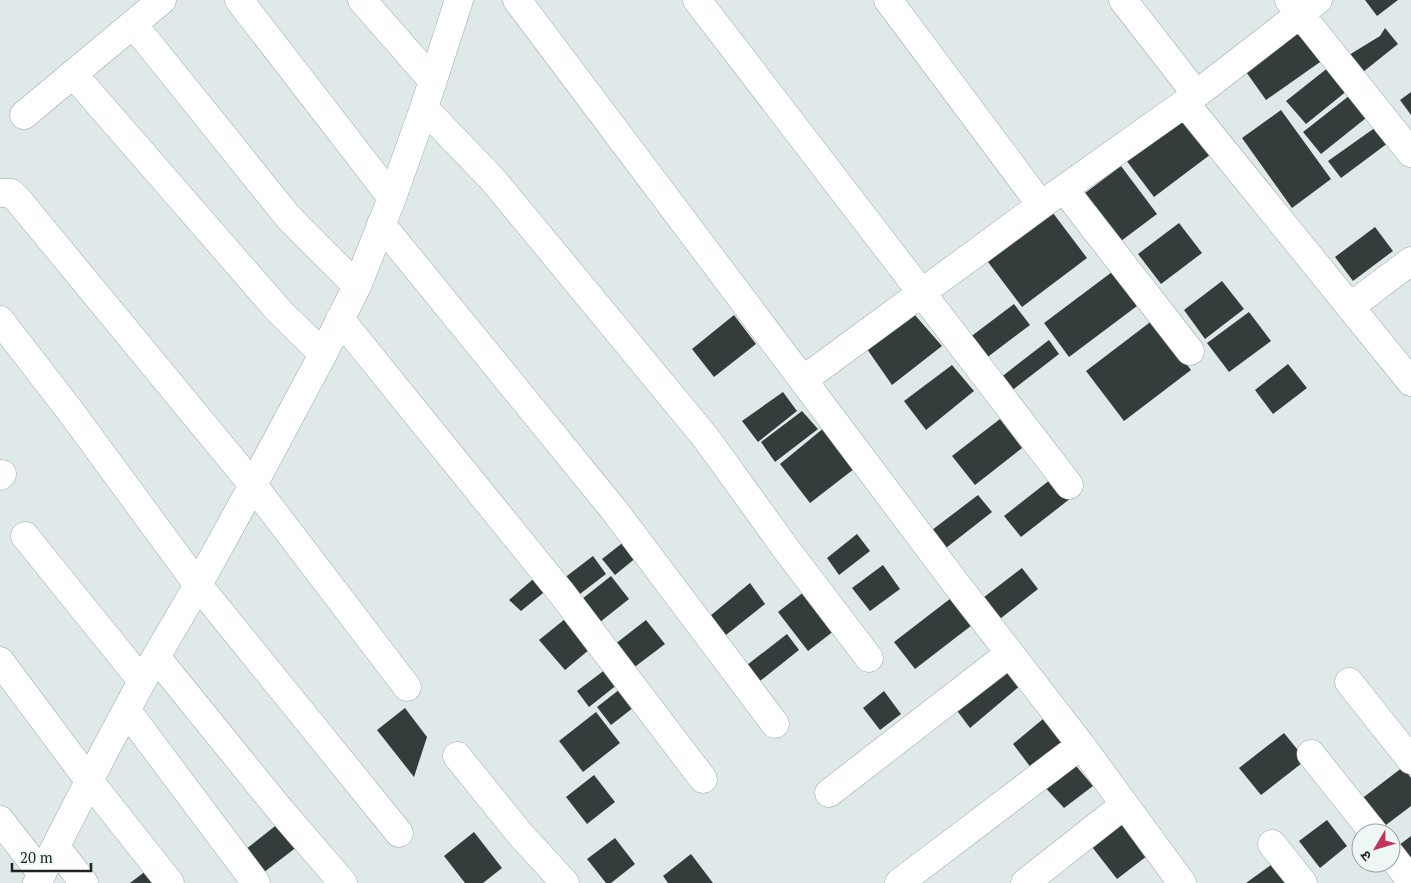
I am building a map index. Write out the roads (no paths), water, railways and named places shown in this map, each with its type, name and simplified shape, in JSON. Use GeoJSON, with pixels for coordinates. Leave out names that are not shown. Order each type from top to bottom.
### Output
{"type":"FeatureCollection","features":[{"type":"Feature","properties":{"kind":"street"},"geometry":{"type":"LineString","coordinates":[[24,115],[162,0]]}},
{"type":"Feature","properties":{"kind":"street"},"geometry":{"type":"LineString","coordinates":[[239,0],[392,198]]}},
{"type":"Feature","properties":{"kind":"street"},"geometry":{"type":"LineString","coordinates":[[362,0],[433,82]]}},
{"type":"Feature","properties":{"kind":"street"},"geometry":{"type":"LineString","coordinates":[[0,820],[39,879],[142,681],[157,658],[253,485],[357,286],[392,198],[433,82],[459,0]]}},
{"type":"Feature","properties":{"kind":"street"},"geometry":{"type":"LineString","coordinates":[[517,0],[802,380],[1081,745],[1124,805],[1169,879]]}},
{"type":"Feature","properties":{"kind":"street"},"geometry":{"type":"LineString","coordinates":[[697,0],[1069,485]]}},
{"type":"Feature","properties":{"kind":"street"},"geometry":{"type":"LineString","coordinates":[[888,0],[1041,205]]}},
{"type":"Feature","properties":{"kind":"street"},"geometry":{"type":"LineString","coordinates":[[1123,0],[1190,98],[1350,307],[1411,382]]}},
{"type":"Feature","properties":{"kind":"street"},"geometry":{"type":"LineString","coordinates":[[802,380],[1190,98],[1302,5],[1411,153]]}},
{"type":"Feature","properties":{"kind":"street"},"geometry":{"type":"LineString","coordinates":[[133,24],[289,218],[357,286]]}},
{"type":"Feature","properties":{"kind":"street"},"geometry":{"type":"LineString","coordinates":[[73,74],[280,312],[323,354]]}},
{"type":"Feature","properties":{"kind":"street"},"geometry":{"type":"LineString","coordinates":[[424,108],[494,180],[706,438],[868,658]]}},
{"type":"Feature","properties":{"kind":"street"},"geometry":{"type":"LineString","coordinates":[[1064,189],[1190,351]]}},
{"type":"Feature","properties":{"kind":"street"},"geometry":{"type":"LineString","coordinates":[[0,193],[11,193],[19,201],[253,485],[406,687]]}},
{"type":"Feature","properties":{"kind":"street"},"geometry":{"type":"LineString","coordinates":[[381,224],[614,510],[775,724]]}},
{"type":"Feature","properties":{"kind":"street"},"geometry":{"type":"LineString","coordinates":[[1350,307],[1411,261]]}},
{"type":"Feature","properties":{"kind":"street"},"geometry":{"type":"LineString","coordinates":[[340,319],[560,592],[703,779]]}},
{"type":"Feature","properties":{"kind":"street"},"geometry":{"type":"LineString","coordinates":[[0,320],[72,412],[198,585],[399,833]]}},
{"type":"Feature","properties":{"kind":"street"},"geometry":{"type":"LineString","coordinates":[[25,536],[142,681]]}},
{"type":"Feature","properties":{"kind":"street"},"geometry":{"type":"LineString","coordinates":[[829,793],[1010,653]]}},
{"type":"Feature","properties":{"kind":"street"},"geometry":{"type":"LineString","coordinates":[[157,658],[281,811],[343,883]]}},
{"type":"Feature","properties":{"kind":"street"},"geometry":{"type":"LineString","coordinates":[[0,661],[90,782],[170,883]]}},
{"type":"Feature","properties":{"kind":"street"},"geometry":{"type":"LineString","coordinates":[[1348,682],[1411,760]]}},
{"type":"Feature","properties":{"kind":"street"},"geometry":{"type":"LineString","coordinates":[[127,711],[256,883]]}},
{"type":"Feature","properties":{"kind":"street"},"geometry":{"type":"LineString","coordinates":[[899,883],[1081,745]]}},
{"type":"Feature","properties":{"kind":"street"},"geometry":{"type":"LineString","coordinates":[[1311,754],[1366,823]]}},
{"type":"Feature","properties":{"kind":"street"},"geometry":{"type":"LineString","coordinates":[[457,756],[520,834],[565,883]]}},
{"type":"Feature","properties":{"kind":"street"},"geometry":{"type":"LineString","coordinates":[[1024,883],[1124,805]]}},
{"type":"Feature","properties":{"kind":"street"},"geometry":{"type":"LineString","coordinates":[[1272,844],[1303,883]]}},
{"type":"Feature","properties":{"kind":"street"},"geometry":{"type":"LineString","coordinates":[[56,847],[84,883]]}},
{"type":"Feature","properties":{"kind":"street"},"geometry":{"type":"LineString","coordinates":[[1401,868],[1411,881]]}}]}
